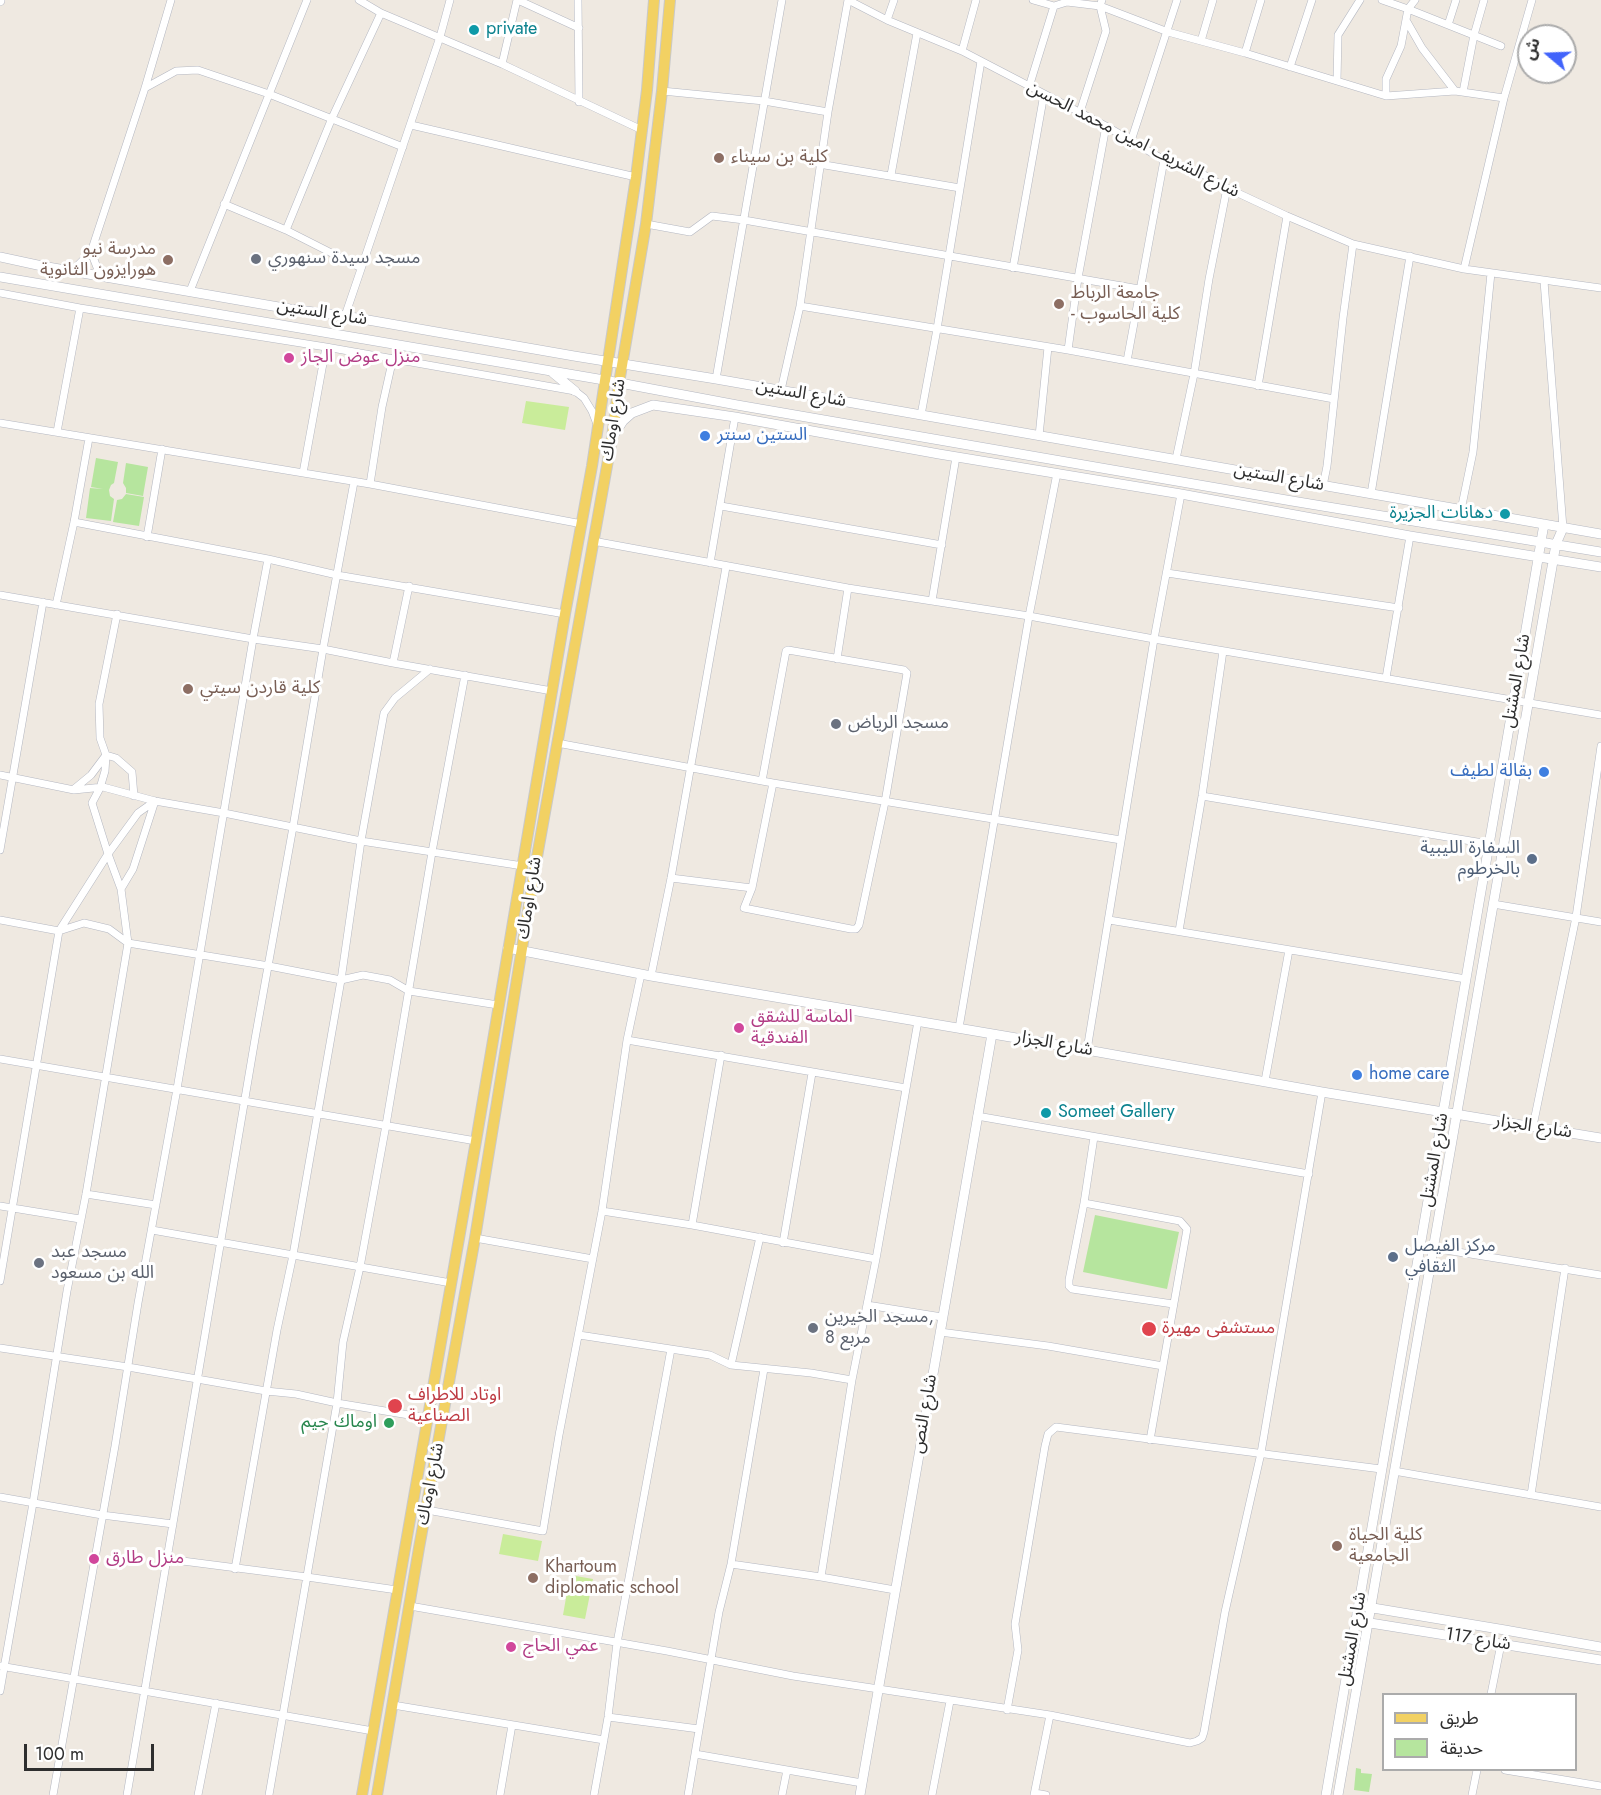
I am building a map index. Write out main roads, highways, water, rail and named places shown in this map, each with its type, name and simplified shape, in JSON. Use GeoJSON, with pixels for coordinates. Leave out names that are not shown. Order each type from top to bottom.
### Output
{"type":"FeatureCollection","features":[{"type":"Feature","properties":{"kind":"main road","name":"شارع اوماك"},"geometry":{"type":"LineString","coordinates":[[362,1795],[598,428],[636,177],[654,0]]}},
{"type":"Feature","properties":{"kind":"main road","name":"شارع اوماك"},"geometry":{"type":"LineString","coordinates":[[377,1795],[475,1238],[557,743],[612,438],[646,224],[670,0]]}},
{"type":"Feature","properties":{"kind":"main road","name":"شارع الستين"},"geometry":{"type":"LineString","coordinates":[[0,257],[190,291],[716,378],[1601,534]]}},
{"type":"Feature","properties":{"kind":"main road","name":"شارع الستين"},"geometry":{"type":"LineString","coordinates":[[0,278],[1601,552]]}},
{"type":"Feature","properties":{"kind":"main road"},"geometry":{"type":"LineString","coordinates":[[612,330],[628,332]]}},
{"type":"Feature","properties":{"kind":"main road"},"geometry":{"type":"LineString","coordinates":[[479,360],[480,340]]}},
{"type":"Feature","properties":{"kind":"main road"},"geometry":{"type":"LineString","coordinates":[[551,371],[575,391]]}},
{"type":"Feature","properties":{"kind":"main road"},"geometry":{"type":"LineString","coordinates":[[612,438],[623,421],[632,413],[684,394]]}},
{"type":"Feature","properties":{"kind":"main road"},"geometry":{"type":"LineString","coordinates":[[653,405],[735,417],[1410,536],[1601,567]]}},
{"type":"Feature","properties":{"kind":"main road"},"geometry":{"type":"LineString","coordinates":[[939,454],[941,440]]}},
{"type":"Feature","properties":{"kind":"main road"},"geometry":{"type":"LineString","coordinates":[[1069,462],[1072,442]]}},
{"type":"Feature","properties":{"kind":"main road"},"geometry":{"type":"LineString","coordinates":[[1091,466],[1095,446]]}},
{"type":"Feature","properties":{"kind":"main road"},"geometry":{"type":"LineString","coordinates":[[1316,518],[1317,505]]}},
{"type":"Feature","properties":{"kind":"main road","name":"شارع المشتل"},"geometry":{"type":"LineString","coordinates":[[1326,1795],[1544,524]]}},
{"type":"Feature","properties":{"kind":"main road","name":"شارع المشتل"},"geometry":{"type":"LineString","coordinates":[[1338,1795],[1556,544],[1563,528]]}},
{"type":"Feature","properties":{"kind":"main road","name":"شارع الجزار"},"geometry":{"type":"LineString","coordinates":[[508,948],[651,976],[1601,1138]]}},
{"type":"Feature","properties":{"kind":"main road","name":"شارع النص"},"geometry":{"type":"LineString","coordinates":[[860,1795],[992,1034]]}},
{"type":"Feature","properties":{"kind":"main road","name":"شارع 117"},"geometry":{"type":"LineString","coordinates":[[1358,1606],[1601,1647]]}},
{"type":"Feature","properties":{"kind":"main road"},"geometry":{"type":"LineString","coordinates":[[1400,1628],[1402,1614]]}},
{"type":"Feature","properties":{"kind":"main road","name":"شارع 117"},"geometry":{"type":"LineString","coordinates":[[1356,1621],[1601,1660]]}},
{"type":"Feature","properties":{"kind":"place","name":"private"},"geometry":{"type":"Point","coordinates":[474,30]}},
{"type":"Feature","properties":{"kind":"place","name":"كلية بن سيناء"},"geometry":{"type":"Point","coordinates":[719,158]}},
{"type":"Feature","properties":{"kind":"place","name":"مسجد سيدة سنهوري"},"geometry":{"type":"Point","coordinates":[256,259]}},
{"type":"Feature","properties":{"kind":"place","name":"مدرسة نيو هورايزون الثانوية"},"geometry":{"type":"Point","coordinates":[168,260]}},
{"type":"Feature","properties":{"kind":"place","name":"جامعة الرباط - كلية الحاسوب"},"geometry":{"type":"Point","coordinates":[1059,304]}},
{"type":"Feature","properties":{"kind":"place","name":"منزل عوض الجاز"},"geometry":{"type":"Point","coordinates":[289,358]}},
{"type":"Feature","properties":{"kind":"place","name":"الستين سنتر"},"geometry":{"type":"Point","coordinates":[705,436]}},
{"type":"Feature","properties":{"kind":"place","name":"دهانات الجزيرة"},"geometry":{"type":"Point","coordinates":[1505,514]}},
{"type":"Feature","properties":{"kind":"place","name":"كلية قاردن سيتي"},"geometry":{"type":"Point","coordinates":[188,689]}},
{"type":"Feature","properties":{"kind":"place","name":"مسجد الرياض"},"geometry":{"type":"Point","coordinates":[836,724]}},
{"type":"Feature","properties":{"kind":"place","name":"بقالة لطيف"},"geometry":{"type":"Point","coordinates":[1544,772]}},
{"type":"Feature","properties":{"kind":"place","name":"السفارة الليبية بالخرطوم"},"geometry":{"type":"Point","coordinates":[1532,859]}},
{"type":"Feature","properties":{"kind":"place","name":"الماسة للشقق الفندقية"},"geometry":{"type":"Point","coordinates":[739,1028]}},
{"type":"Feature","properties":{"kind":"place","name":"home care"},"geometry":{"type":"Point","coordinates":[1357,1075]}},
{"type":"Feature","properties":{"kind":"place","name":"Someet Gallery"},"geometry":{"type":"Point","coordinates":[1046,1113]}},
{"type":"Feature","properties":{"kind":"place","name":"مركز الفيصل الثقافي"},"geometry":{"type":"Point","coordinates":[1393,1257]}},
{"type":"Feature","properties":{"kind":"place","name":"مسجد عبد الله بن مسعود"},"geometry":{"type":"Point","coordinates":[39,1263]}},
{"type":"Feature","properties":{"kind":"place","name":"مسجد الخيرين, مربع 8"},"geometry":{"type":"Point","coordinates":[813,1328]}},
{"type":"Feature","properties":{"kind":"place","name":"مستشفى مهيرة"},"geometry":{"type":"Point","coordinates":[1149,1329]}},
{"type":"Feature","properties":{"kind":"place","name":"اوتاد للاطراف الصناعية"},"geometry":{"type":"Point","coordinates":[395,1406]}},
{"type":"Feature","properties":{"kind":"place","name":"اوماك جيم"},"geometry":{"type":"Point","coordinates":[389,1423]}},
{"type":"Feature","properties":{"kind":"place","name":"كلية الحياة الجامعية"},"geometry":{"type":"Point","coordinates":[1337,1546]}},
{"type":"Feature","properties":{"kind":"place","name":"منزل طارق"},"geometry":{"type":"Point","coordinates":[94,1559]}},
{"type":"Feature","properties":{"kind":"place","name":"Khartoum diplomatic school"},"geometry":{"type":"Point","coordinates":[533,1578]}},
{"type":"Feature","properties":{"kind":"place","name":"عمي الحاج"},"geometry":{"type":"Point","coordinates":[511,1647]}}]}
